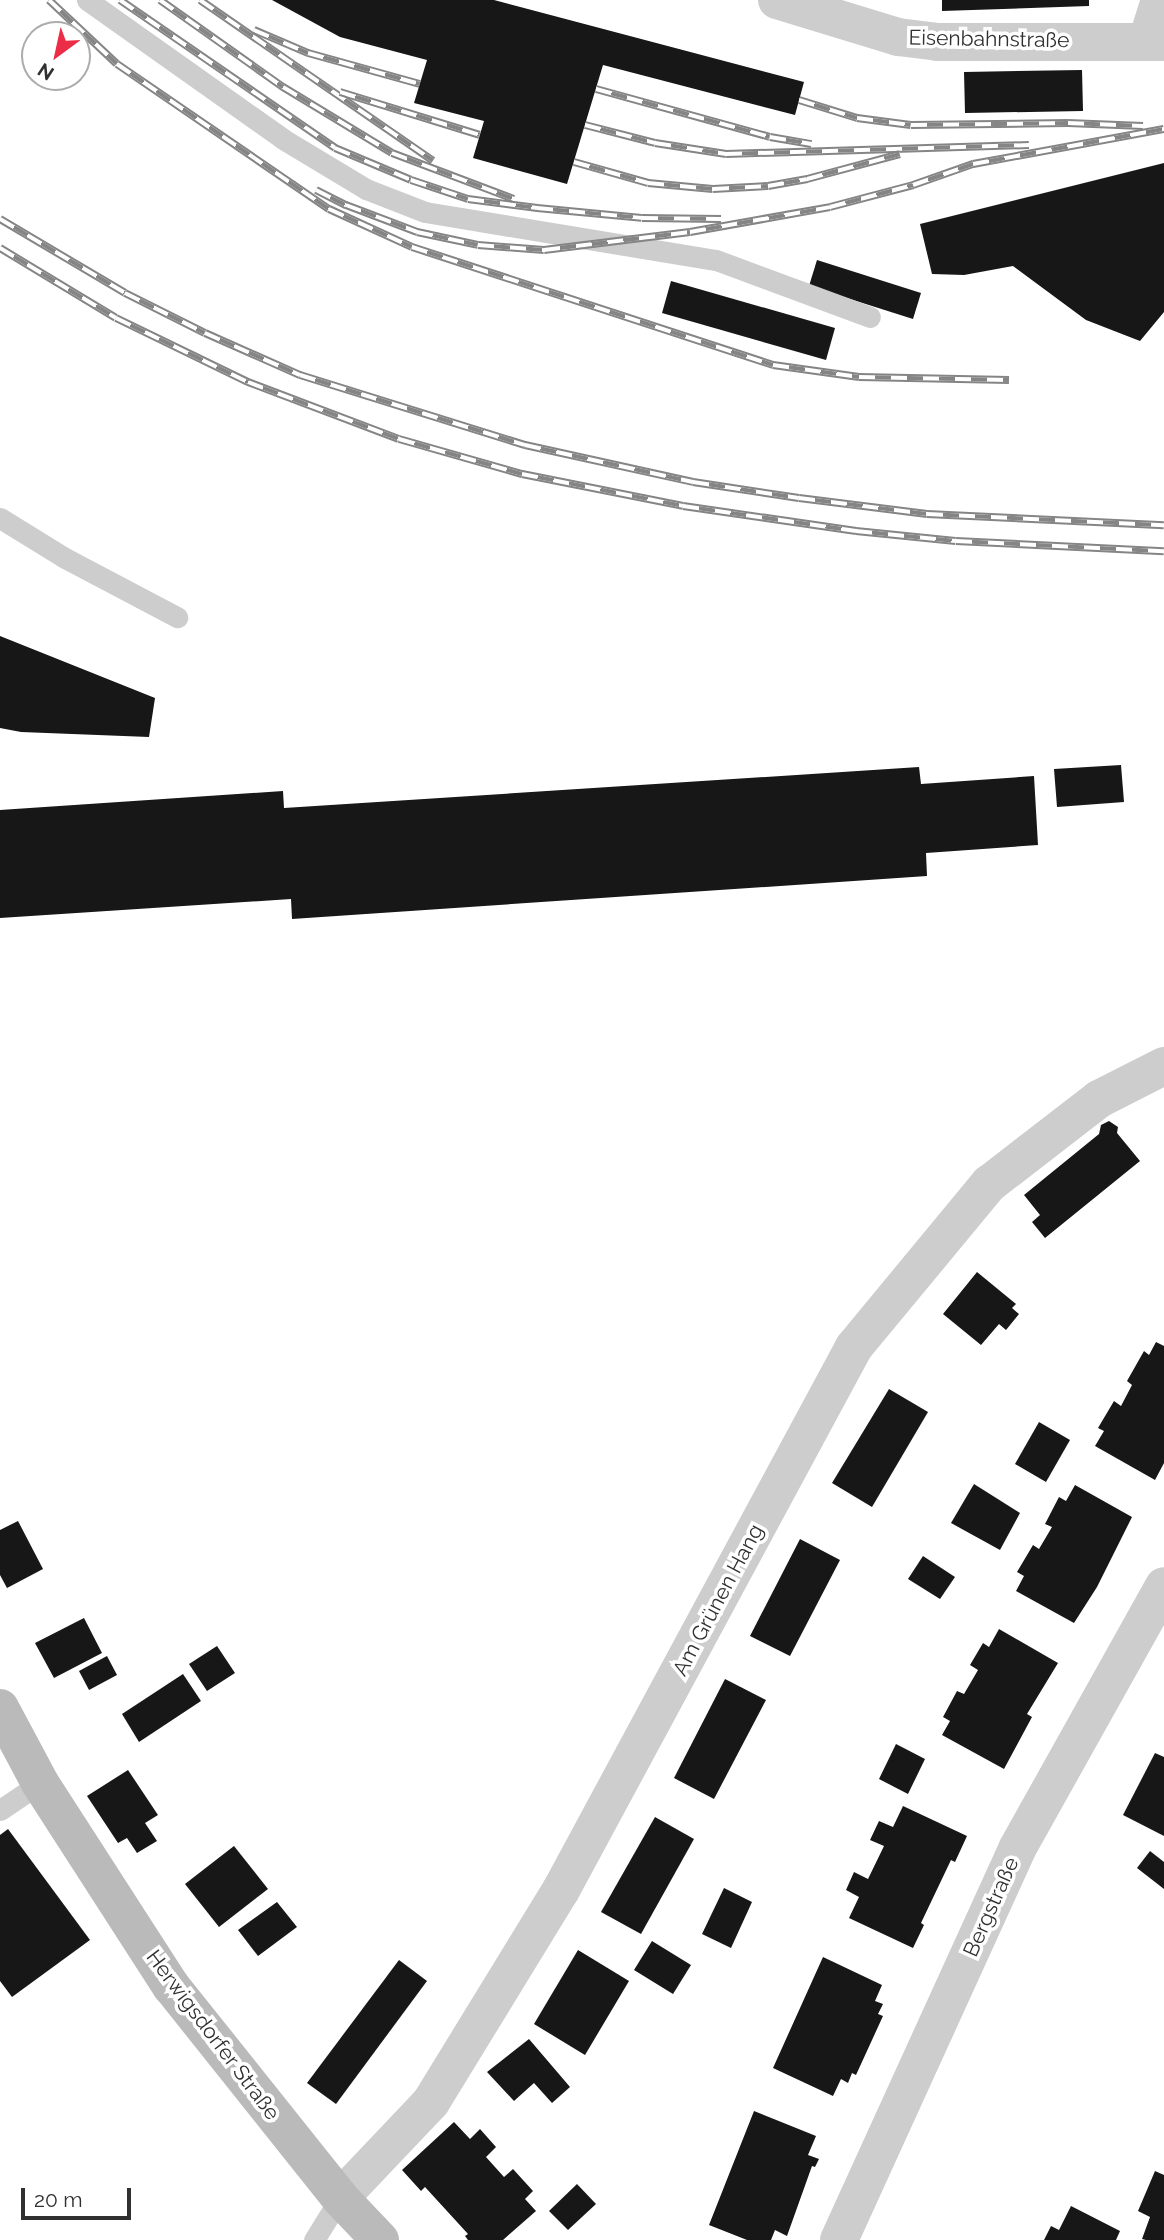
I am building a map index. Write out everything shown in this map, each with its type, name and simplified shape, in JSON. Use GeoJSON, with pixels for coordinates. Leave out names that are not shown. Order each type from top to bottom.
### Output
{"type":"FeatureCollection","features":[{"type":"Feature","properties":{"kind":"street","name":"Eisenbahnstraße"},"geometry":{"type":"LineString","coordinates":[[777,0],[898,37],[937,42],[1156,41]]}},
{"type":"Feature","properties":{"kind":"street"},"geometry":{"type":"LineString","coordinates":[[1156,41],[1160,0]]}},
{"type":"Feature","properties":{"kind":"street","name":"Am Grünen Hang"},"geometry":{"type":"LineString","coordinates":[[340,2198],[431,2102],[561,1891],[854,1347],[989,1184],[1099,1099],[1164,1066]]}},
{"type":"Feature","properties":{"kind":"street","name":"Bergstraße"},"geometry":{"type":"LineString","coordinates":[[839,2240],[1017,1849],[1164,1586]]}},
{"type":"Feature","properties":{"kind":"street","name":"Herwigsdorfer Straße"},"geometry":{"type":"LineString","coordinates":[[0,1708],[40,1783],[171,1986],[340,2198],[380,2240]]}},
{"type":"Feature","properties":{"kind":"lane"},"geometry":{"type":"LineString","coordinates":[[88,0],[283,139],[366,189],[425,212],[716,260],[870,317]]}},
{"type":"Feature","properties":{"kind":"lane"},"geometry":{"type":"LineString","coordinates":[[0,518],[65,558],[177,617]]}},
{"type":"Feature","properties":{"kind":"lane"},"geometry":{"type":"LineString","coordinates":[[0,1810],[40,1783]]}},
{"type":"Feature","properties":{"kind":"lane"},"geometry":{"type":"LineString","coordinates":[[314,2240],[340,2198]]}},
{"type":"Feature","properties":{"kind":"building"},"geometry":{"type":"Polygon","coordinates":[[[272,0],[494,0],[804,82],[795,115],[603,65],[567,184],[473,158],[484,121],[414,103],[427,60],[340,37],[272,0]]]}},
{"type":"Feature","properties":{"kind":"building"},"geometry":{"type":"Polygon","coordinates":[[[942,0],[1089,0],[1089,6],[942,11],[942,0]]]}},
{"type":"Feature","properties":{"kind":"building"},"geometry":{"type":"Polygon","coordinates":[[[1082,70],[1083,111],[965,113],[964,72],[1082,70]]]}},
{"type":"Feature","properties":{"kind":"building"},"geometry":{"type":"Polygon","coordinates":[[[1164,163],[1164,312],[1140,341],[1086,320],[1013,266],[964,275],[932,274],[920,224],[1164,163]]]}},
{"type":"Feature","properties":{"kind":"building"},"geometry":{"type":"Polygon","coordinates":[[[817,260],[921,293],[913,319],[809,286],[817,260]]]}},
{"type":"Feature","properties":{"kind":"building"},"geometry":{"type":"Polygon","coordinates":[[[671,281],[835,328],[826,360],[662,313],[671,281]]]}},
{"type":"Feature","properties":{"kind":"building"},"geometry":{"type":"Polygon","coordinates":[[[0,636],[155,698],[149,737],[21,732],[0,728],[0,636]]]}},
{"type":"Feature","properties":{"kind":"building"},"geometry":{"type":"Polygon","coordinates":[[[1121,765],[1124,802],[1057,807],[1054,769],[1121,765]]]}},
{"type":"Feature","properties":{"kind":"building"},"geometry":{"type":"Polygon","coordinates":[[[919,767],[921,784],[1034,776],[1038,845],[926,853],[927,876],[292,919],[291,899],[0,918],[0,810],[283,791],[284,808],[919,767]]]}},
{"type":"Feature","properties":{"kind":"building"},"geometry":{"type":"Polygon","coordinates":[[[1109,1121],[1118,1127],[1117,1133],[1140,1161],[1045,1238],[1032,1222],[1040,1215],[1024,1195],[1099,1134],[1101,1125],[1109,1121]]]}},
{"type":"Feature","properties":{"kind":"building"},"geometry":{"type":"Polygon","coordinates":[[[977,1272],[1016,1304],[1012,1308],[1019,1314],[1006,1330],[999,1324],[981,1345],[943,1314],[977,1272]]]}},
{"type":"Feature","properties":{"kind":"building"},"geometry":{"type":"Polygon","coordinates":[[[1156,1342],[1164,1346],[1164,1463],[1155,1480],[1095,1446],[1104,1431],[1098,1428],[1114,1401],[1121,1406],[1132,1385],[1127,1381],[1144,1351],[1149,1355],[1156,1342]]]}},
{"type":"Feature","properties":{"kind":"building"},"geometry":{"type":"Polygon","coordinates":[[[889,1389],[928,1412],[872,1507],[832,1483],[889,1389]]]}},
{"type":"Feature","properties":{"kind":"building"},"geometry":{"type":"Polygon","coordinates":[[[1039,1422],[1070,1440],[1046,1482],[1015,1464],[1039,1422]]]}},
{"type":"Feature","properties":{"kind":"building"},"geometry":{"type":"Polygon","coordinates":[[[974,1484],[1020,1513],[1000,1550],[951,1523],[974,1484]]]}},
{"type":"Feature","properties":{"kind":"building"},"geometry":{"type":"Polygon","coordinates":[[[1075,1485],[1132,1517],[1097,1587],[1074,1623],[1016,1591],[1024,1576],[1017,1572],[1033,1545],[1039,1549],[1052,1527],[1045,1524],[1059,1497],[1066,1501],[1075,1485]]]}},
{"type":"Feature","properties":{"kind":"building"},"geometry":{"type":"Polygon","coordinates":[[[18,1521],[43,1569],[7,1588],[0,1575],[0,1530],[18,1521]]]}},
{"type":"Feature","properties":{"kind":"building"},"geometry":{"type":"Polygon","coordinates":[[[800,1539],[840,1560],[790,1656],[750,1636],[800,1539]]]}},
{"type":"Feature","properties":{"kind":"building"},"geometry":{"type":"Polygon","coordinates":[[[923,1556],[955,1577],[940,1599],[908,1579],[923,1556]]]}},
{"type":"Feature","properties":{"kind":"building"},"geometry":{"type":"Polygon","coordinates":[[[84,1618],[102,1653],[54,1678],[35,1643],[84,1618]]]}},
{"type":"Feature","properties":{"kind":"building"},"geometry":{"type":"Polygon","coordinates":[[[999,1629],[1058,1663],[1027,1714],[1032,1717],[1004,1769],[942,1735],[950,1721],[943,1717],[957,1691],[964,1694],[978,1670],[970,1665],[983,1643],[989,1647],[999,1629]]]}},
{"type":"Feature","properties":{"kind":"building"},"geometry":{"type":"Polygon","coordinates":[[[217,1646],[235,1673],[207,1691],[189,1664],[217,1646]]]}},
{"type":"Feature","properties":{"kind":"building"},"geometry":{"type":"Polygon","coordinates":[[[107,1656],[117,1675],[89,1690],[79,1671],[107,1656]]]}},
{"type":"Feature","properties":{"kind":"building"},"geometry":{"type":"Polygon","coordinates":[[[183,1674],[201,1701],[139,1742],[122,1714],[183,1674]]]}},
{"type":"Feature","properties":{"kind":"building"},"geometry":{"type":"Polygon","coordinates":[[[725,1679],[766,1700],[714,1799],[674,1778],[725,1679]]]}},
{"type":"Feature","properties":{"kind":"building"},"geometry":{"type":"Polygon","coordinates":[[[896,1744],[925,1759],[908,1794],[879,1779],[896,1744]]]}},
{"type":"Feature","properties":{"kind":"building"},"geometry":{"type":"Polygon","coordinates":[[[1155,1753],[1164,1757],[1164,1836],[1123,1815],[1155,1753]]]}},
{"type":"Feature","properties":{"kind":"building"},"geometry":{"type":"Polygon","coordinates":[[[128,1770],[158,1815],[145,1823],[157,1841],[137,1853],[127,1838],[118,1843],[87,1796],[128,1770]]]}},
{"type":"Feature","properties":{"kind":"building"},"geometry":{"type":"Polygon","coordinates":[[[903,1806],[967,1836],[955,1862],[951,1860],[921,1923],[924,1925],[913,1948],[849,1918],[859,1897],[846,1890],[854,1872],[868,1879],[884,1846],[870,1840],[879,1821],[893,1827],[903,1806]]]}},
{"type":"Feature","properties":{"kind":"building"},"geometry":{"type":"Polygon","coordinates":[[[655,1817],[694,1839],[641,1934],[601,1912],[655,1817]]]}},
{"type":"Feature","properties":{"kind":"building"},"geometry":{"type":"Polygon","coordinates":[[[8,1829],[90,1940],[12,1997],[0,1981],[0,1835],[8,1829]]]}},
{"type":"Feature","properties":{"kind":"building"},"geometry":{"type":"Polygon","coordinates":[[[234,1846],[268,1889],[219,1927],[185,1884],[234,1846]]]}},
{"type":"Feature","properties":{"kind":"building"},"geometry":{"type":"Polygon","coordinates":[[[1150,1851],[1164,1862],[1164,1889],[1137,1868],[1150,1851]]]}},
{"type":"Feature","properties":{"kind":"building"},"geometry":{"type":"Polygon","coordinates":[[[724,1888],[752,1902],[731,1948],[702,1934],[724,1888]]]}},
{"type":"Feature","properties":{"kind":"building"},"geometry":{"type":"Polygon","coordinates":[[[277,1902],[297,1927],[258,1956],[238,1930],[277,1902]]]}},
{"type":"Feature","properties":{"kind":"building"},"geometry":{"type":"Polygon","coordinates":[[[652,1941],[691,1965],[673,1994],[634,1970],[652,1941]]]}},
{"type":"Feature","properties":{"kind":"building"},"geometry":{"type":"Polygon","coordinates":[[[578,1950],[629,1981],[585,2055],[534,2024],[578,1950]]]}},
{"type":"Feature","properties":{"kind":"building"},"geometry":{"type":"Polygon","coordinates":[[[823,1957],[882,1985],[875,2001],[883,2004],[878,2014],[883,2016],[856,2075],[852,2073],[848,2083],[841,2079],[833,2096],[773,2068],[823,1957]]]}},
{"type":"Feature","properties":{"kind":"building"},"geometry":{"type":"Polygon","coordinates":[[[399,1960],[427,1981],[336,2104],[307,2083],[399,1960]]]}},
{"type":"Feature","properties":{"kind":"building"},"geometry":{"type":"Polygon","coordinates":[[[529,2039],[570,2087],[552,2103],[534,2083],[514,2101],[487,2072],[529,2039]]]}},
{"type":"Feature","properties":{"kind":"building"},"geometry":{"type":"Polygon","coordinates":[[[754,2111],[816,2136],[808,2155],[819,2159],[815,2167],[812,2166],[787,2236],[775,2230],[771,2240],[747,2240],[709,2225],[754,2111]]]}},
{"type":"Feature","properties":{"kind":"building"},"geometry":{"type":"Polygon","coordinates":[[[454,2122],[470,2139],[480,2129],[496,2147],[486,2157],[504,2177],[513,2169],[533,2191],[525,2199],[536,2211],[503,2240],[468,2240],[465,2236],[468,2234],[425,2187],[421,2191],[402,2170],[454,2122]]]}},
{"type":"Feature","properties":{"kind":"building"},"geometry":{"type":"Polygon","coordinates":[[[1155,2171],[1164,2175],[1164,2240],[1146,2240],[1142,2239],[1150,2217],[1138,2211],[1155,2171]]]}},
{"type":"Feature","properties":{"kind":"building"},"geometry":{"type":"Polygon","coordinates":[[[577,2184],[596,2204],[568,2230],[549,2211],[577,2184]]]}},
{"type":"Feature","properties":{"kind":"building"},"geometry":{"type":"Polygon","coordinates":[[[1071,2206],[1120,2231],[1116,2240],[1044,2240],[1051,2226],[1059,2230],[1071,2206]]]}},
{"type":"Feature","properties":{"kind":"railway"},"geometry":{"type":"LineString","coordinates":[[49,0],[117,64],[329,209],[412,247],[773,365],[859,377],[1009,380]]}},
{"type":"Feature","properties":{"kind":"railway"},"geometry":{"type":"LineString","coordinates":[[120,0],[335,148],[411,180],[468,199],[537,208],[642,218],[721,219]]}},
{"type":"Feature","properties":{"kind":"railway"},"geometry":{"type":"LineString","coordinates":[[160,0],[283,87],[392,153],[514,199]]}},
{"type":"Feature","properties":{"kind":"railway"},"geometry":{"type":"LineString","coordinates":[[200,0],[433,161]]}},
{"type":"Feature","properties":{"kind":"railway"},"geometry":{"type":"LineString","coordinates":[[254,30],[308,53],[420,84]]}},
{"type":"Feature","properties":{"kind":"railway"},"geometry":{"type":"LineString","coordinates":[[596,89],[770,137],[811,144]]}},
{"type":"Feature","properties":{"kind":"railway"},"geometry":{"type":"LineString","coordinates":[[340,92],[480,135]]}},
{"type":"Feature","properties":{"kind":"railway"},"geometry":{"type":"LineString","coordinates":[[799,100],[857,118],[911,125],[1068,123],[1143,126]]}},
{"type":"Feature","properties":{"kind":"railway"},"geometry":{"type":"LineString","coordinates":[[585,125],[655,143],[726,154],[1029,145]]}},
{"type":"Feature","properties":{"kind":"railway"},"geometry":{"type":"LineString","coordinates":[[316,190],[346,205],[417,232],[478,245],[544,250],[690,232],[830,207],[913,185],[973,164],[1164,129]]}},
{"type":"Feature","properties":{"kind":"railway"},"geometry":{"type":"LineString","coordinates":[[574,162],[648,183],[713,189],[768,186],[807,179],[900,154]]}},
{"type":"Feature","properties":{"kind":"railway"},"geometry":{"type":"LineString","coordinates":[[0,219],[125,293],[205,333],[300,375],[525,445],[693,482],[799,498],[927,514],[1164,525]]}},
{"type":"Feature","properties":{"kind":"railway"},"geometry":{"type":"LineString","coordinates":[[0,248],[116,318],[248,382],[399,439],[522,474],[683,506],[856,531],[956,541],[1164,551]]}}]}
